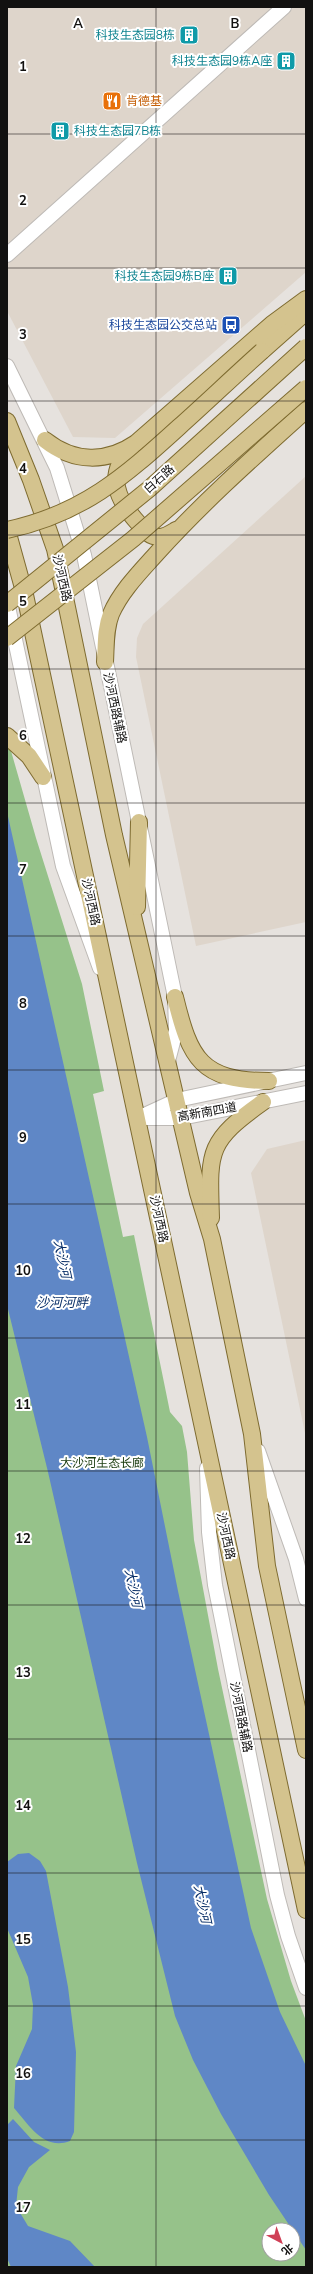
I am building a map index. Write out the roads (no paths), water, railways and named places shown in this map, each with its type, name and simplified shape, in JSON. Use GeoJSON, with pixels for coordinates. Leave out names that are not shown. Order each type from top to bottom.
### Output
{"type":"FeatureCollection","features":[{"type":"Feature","properties":{"kind":"main road"},"geometry":{"type":"LineString","coordinates":[[7,255],[284,7]]}},
{"type":"Feature","properties":{"kind":"main road"},"geometry":{"type":"LineString","coordinates":[[45,440],[64,453],[90,458],[119,454],[136,443],[272,324],[306,299]]}},
{"type":"Feature","properties":{"kind":"main road"},"geometry":{"type":"LineString","coordinates":[[7,530],[56,516],[102,492],[149,454],[306,312]]}},
{"type":"Feature","properties":{"kind":"main road","name":"白石路"},"geometry":{"type":"LineString","coordinates":[[7,603],[149,489],[306,347]]}},
{"type":"Feature","properties":{"kind":"main road","name":"沙河西路辅路"},"geometry":{"type":"LineString","coordinates":[[7,366],[45,440],[57,468],[76,523],[92,589],[105,662],[175,997],[176,1030],[168,1061]]}},
{"type":"Feature","properties":{"kind":"main road"},"geometry":{"type":"LineString","coordinates":[[7,638],[133,539],[306,388]]}},
{"type":"Feature","properties":{"kind":"main road"},"geometry":{"type":"LineString","coordinates":[[105,662],[106,633],[112,613],[117,602],[133,579],[186,522],[244,465],[306,410]]}},
{"type":"Feature","properties":{"kind":"main road","name":"沙河西路"},"geometry":{"type":"LineString","coordinates":[[7,421],[31,480],[55,549],[114,835],[198,1193],[212,1239],[252,1434],[268,1566],[306,1750]]}},
{"type":"Feature","properties":{"kind":"main road"},"geometry":{"type":"LineString","coordinates":[[136,443],[122,460],[117,474],[116,488],[122,504],[151,536],[167,536],[186,522]]}},
{"type":"Feature","properties":{"kind":"main road","name":"沙河西路"},"geometry":{"type":"LineString","coordinates":[[7,530],[25,595],[113,1001],[205,1441],[306,1910]]}},
{"type":"Feature","properties":{"kind":"main road"},"geometry":{"type":"LineString","coordinates":[[7,603],[66,876],[113,1001]]}},
{"type":"Feature","properties":{"kind":"main road"},"geometry":{"type":"LineString","coordinates":[[7,736],[23,749],[44,776]]}},
{"type":"Feature","properties":{"kind":"main road"},"geometry":{"type":"LineString","coordinates":[[137,931],[139,822]]}},
{"type":"Feature","properties":{"kind":"main road"},"geometry":{"type":"LineString","coordinates":[[175,997],[186,1039],[195,1055],[208,1068],[234,1079],[269,1081]]}},
{"type":"Feature","properties":{"kind":"main road","name":"高新南四道"},"geometry":{"type":"LineString","coordinates":[[138,1118],[177,1100],[306,1073]]}},
{"type":"Feature","properties":{"kind":"main road","name":"高新南四道"},"geometry":{"type":"LineString","coordinates":[[138,1118],[181,1118],[306,1093]]}},
{"type":"Feature","properties":{"kind":"main road"},"geometry":{"type":"LineString","coordinates":[[212,1239],[210,1163],[214,1149],[232,1125],[263,1102]]}},
{"type":"Feature","properties":{"kind":"main road"},"geometry":{"type":"LineString","coordinates":[[252,1434],[296,1559],[306,1599]]}},
{"type":"Feature","properties":{"kind":"main road","name":"沙河西路辅路"},"geometry":{"type":"LineString","coordinates":[[205,1441],[211,1559],[241,1718],[277,1895],[288,1936],[306,1988]]}},
{"type":"Feature","properties":{"kind":"water","name":"沙河河畔"},"geometry":{"type":"Polygon","coordinates":[[[7,812],[147,1437],[178,1591],[251,1928],[280,2012],[306,2066],[306,2250],[301,2243],[301,2222],[287,2222],[269,2195],[221,2114],[193,2060],[175,2016],[137,1863],[48,1472],[7,1305],[7,812]]]}},
{"type":"Feature","properties":{"kind":"water"},"geometry":{"type":"Polygon","coordinates":[[[29,1853],[40,1861],[46,1871],[68,1987],[76,2052],[74,2132],[70,2141],[61,2143],[52,2142],[38,2135],[31,2129],[14,2108],[16,2066],[32,2029],[33,2005],[28,1977],[7,1928],[7,1862],[18,1854],[29,1853]]]}},
{"type":"Feature","properties":{"kind":"water"},"geometry":{"type":"Polygon","coordinates":[[[13,2119],[34,2142],[50,2150],[29,2167],[18,2187],[16,2206],[28,2226],[70,2241],[95,2267],[11,2267],[7,2258],[7,2125],[13,2119]]]}},
{"type":"Feature","properties":{"kind":"place","name":"科技生态园8栋"},"geometry":{"type":"Point","coordinates":[189,35]}},
{"type":"Feature","properties":{"kind":"place","name":"科技生态园9栋A座"},"geometry":{"type":"Point","coordinates":[286,61]}},
{"type":"Feature","properties":{"kind":"place","name":"肯德基"},"geometry":{"type":"Point","coordinates":[112,101]}},
{"type":"Feature","properties":{"kind":"place","name":"科技生态园7B栋"},"geometry":{"type":"Point","coordinates":[60,131]}},
{"type":"Feature","properties":{"kind":"place","name":"科技生态园9栋B座"},"geometry":{"type":"Point","coordinates":[228,276]}},
{"type":"Feature","properties":{"kind":"place","name":"科技生态园公交总站"},"geometry":{"type":"Point","coordinates":[231,325]}},
{"type":"Feature","properties":{"kind":"water label","name":"大沙河"},"geometry":{"type":"Point","coordinates":[62,1259]}},
{"type":"Feature","properties":{"kind":"water label","name":"大沙河"},"geometry":{"type":"Point","coordinates":[133,1588]}},
{"type":"Feature","properties":{"kind":"water label","name":"大沙河"},"geometry":{"type":"Point","coordinates":[202,1904]}},
{"type":"Feature","properties":{"kind":"park label","name":"大沙河生态长廊"},"geometry":{"type":"Point","coordinates":[102,1463]}}]}
